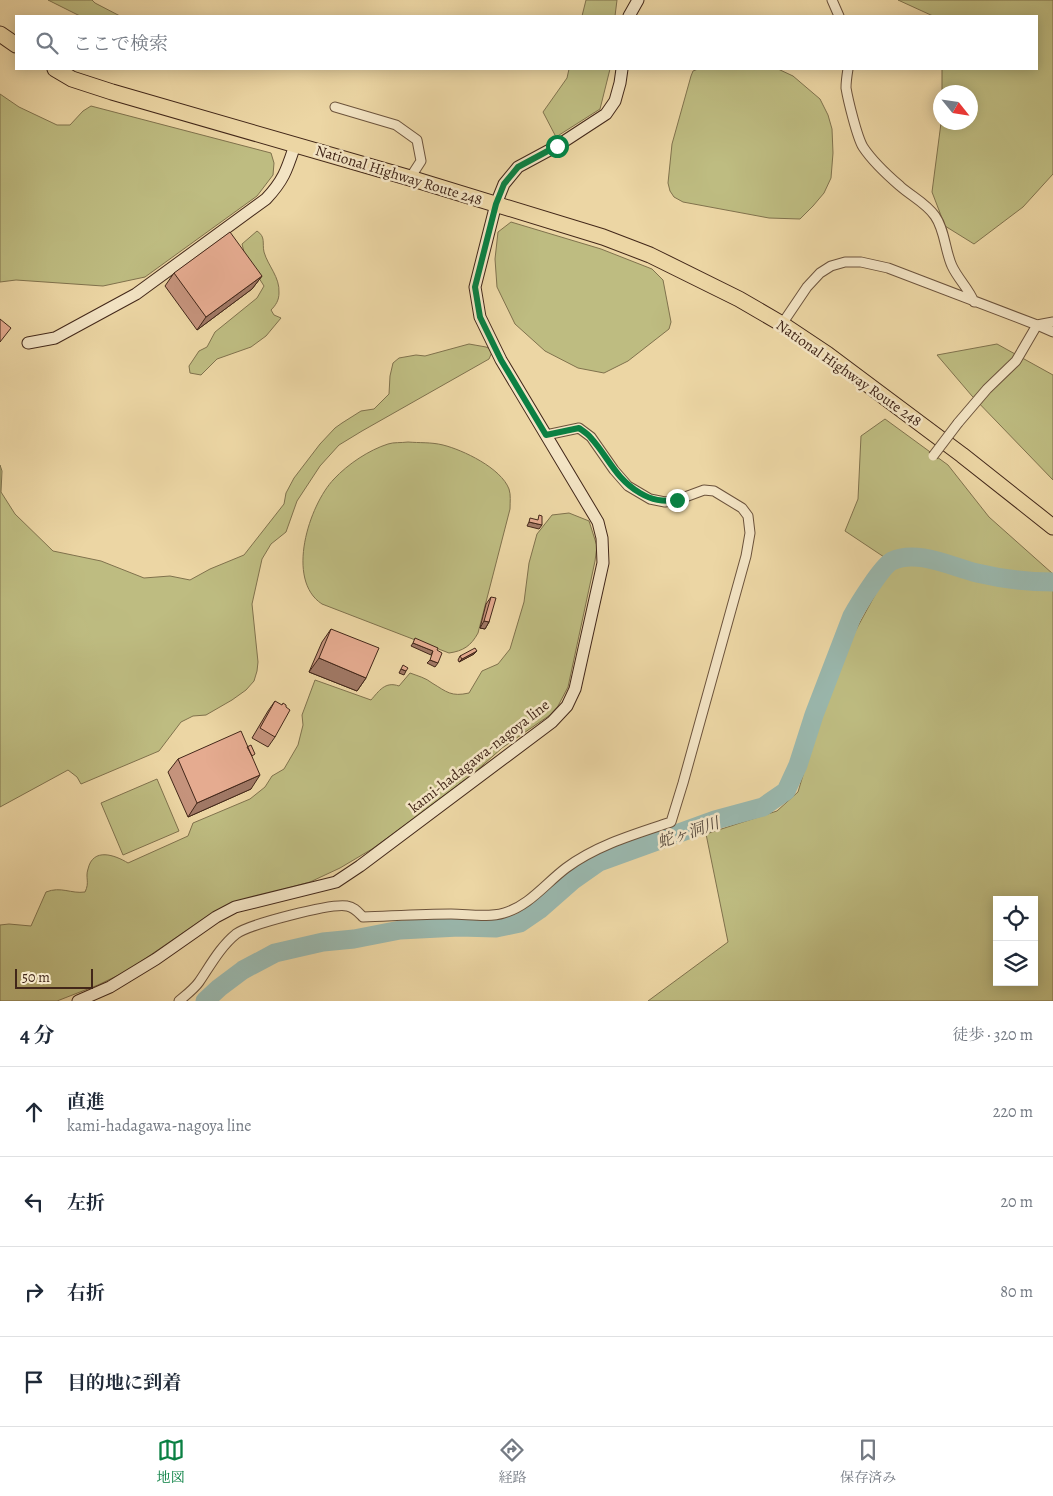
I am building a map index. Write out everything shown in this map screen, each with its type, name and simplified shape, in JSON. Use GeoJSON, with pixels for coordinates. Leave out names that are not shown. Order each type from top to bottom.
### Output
{"type":"FeatureCollection","features":[{"type":"Feature","properties":{"kind":"highway"},"geometry":{"type":"LineString","coordinates":[[0,34],[15,44]]}},
{"type":"Feature","properties":{"kind":"highway","name":"National Highway Route 248"},"geometry":{"type":"LineString","coordinates":[[57,70],[72,79],[112,92],[496,204],[603,237],[650,255],[739,299],[782,324],[827,354],[962,455],[1053,527]]}},
{"type":"Feature","properties":{"kind":"main road"},"geometry":{"type":"LineString","coordinates":[[630,15],[638,0]]}},
{"type":"Feature","properties":{"kind":"main road","name":"kami-hadagawa-nagoya line"},"geometry":{"type":"LineString","coordinates":[[78,1001],[110,987],[156,959],[216,917],[235,907],[336,882],[552,722],[567,706],[575,688],[603,563],[602,538],[598,522],[501,360],[480,317],[475,287],[496,204],[504,184],[518,167],[557,146],[606,114],[615,101],[622,70]]}},
{"type":"Feature","properties":{"kind":"main road"},"geometry":{"type":"LineString","coordinates":[[28,343],[54,338],[136,294],[266,200],[278,187],[295,144]]}},
{"type":"Feature","properties":{"kind":"street"},"geometry":{"type":"LineString","coordinates":[[832,0],[839,15]]}},
{"type":"Feature","properties":{"kind":"street"},"geometry":{"type":"LineString","coordinates":[[848,70],[846,87],[856,130],[862,145],[887,175],[926,206],[935,217],[953,269],[974,302]]}},
{"type":"Feature","properties":{"kind":"street"},"geometry":{"type":"LineString","coordinates":[[335,107],[396,125],[417,140],[421,161],[410,178]]}},
{"type":"Feature","properties":{"kind":"street"},"geometry":{"type":"LineString","coordinates":[[782,324],[807,287],[820,273],[831,266],[845,262],[861,262],[888,268],[1053,332]]}},
{"type":"Feature","properties":{"kind":"street"},"geometry":{"type":"LineString","coordinates":[[933,456],[987,389],[1016,361],[1037,325],[1053,322]]}},
{"type":"Feature","properties":{"kind":"street"},"geometry":{"type":"LineString","coordinates":[[180,1001],[198,984],[208,967],[231,940],[237,934],[255,925],[314,910],[342,906],[350,906],[363,917],[452,914],[487,915],[503,913],[517,908],[532,898],[566,869],[590,853],[632,834],[671,822],[746,556],[750,533],[748,516],[742,508],[714,491],[704,490],[677,500],[664,502],[650,499],[628,486],[590,437],[579,428],[546,435]]}},
{"type":"Feature","properties":{"kind":"shaded area"},"geometry":{"type":"Polygon","coordinates":[[[48,0],[92,0],[118,15],[78,15],[48,0]]]}},
{"type":"Feature","properties":{"kind":"shaded area"},"geometry":{"type":"Polygon","coordinates":[[[586,0],[617,0],[615,15],[582,15],[586,0]]]}},
{"type":"Feature","properties":{"kind":"shaded area"},"geometry":{"type":"Polygon","coordinates":[[[898,0],[1053,0],[1053,174],[1023,207],[974,244],[945,226],[932,192],[940,130],[978,130],[978,85],[942,85],[942,70],[1038,70],[1038,15],[931,15],[898,0]]]}},
{"type":"Feature","properties":{"kind":"shaded area"},"geometry":{"type":"Polygon","coordinates":[[[569,70],[610,70],[600,109],[556,137],[543,112],[567,78],[569,70]]]}},
{"type":"Feature","properties":{"kind":"shaded area"},"geometry":{"type":"Polygon","coordinates":[[[780,70],[793,76],[820,99],[832,129],[831,178],[824,193],[800,219],[769,218],[683,202],[674,197],[668,183],[672,144],[693,71],[780,70]]]}},
{"type":"Feature","properties":{"kind":"shaded area"},"geometry":{"type":"Polygon","coordinates":[[[0,94],[19,107],[57,125],[70,125],[83,111],[91,106],[271,153],[274,163],[273,175],[257,196],[145,277],[103,286],[16,280],[0,282],[0,94]]]}},
{"type":"Feature","properties":{"kind":"shaded area"},"geometry":{"type":"Polygon","coordinates":[[[511,222],[601,249],[652,269],[663,280],[671,322],[669,329],[628,361],[604,373],[578,368],[545,351],[515,324],[497,287],[495,259],[498,232],[511,222]]]}},
{"type":"Feature","properties":{"kind":"shaded area"},"geometry":{"type":"Polygon","coordinates":[[[257,231],[263,238],[264,252],[279,287],[278,300],[271,310],[274,315],[281,318],[266,336],[251,347],[217,359],[201,375],[190,373],[189,366],[199,351],[207,347],[215,332],[257,298],[264,286],[245,256],[242,244],[257,231]]]}},
{"type":"Feature","properties":{"kind":"shaded area"},"geometry":{"type":"Polygon","coordinates":[[[469,344],[493,350],[489,359],[339,445],[320,466],[297,501],[286,532],[271,544],[262,559],[252,604],[258,662],[257,671],[254,681],[246,690],[206,715],[193,716],[181,722],[159,751],[81,784],[77,777],[68,770],[0,807],[0,465],[2,471],[1,492],[15,514],[53,551],[101,561],[144,578],[170,576],[190,580],[210,569],[244,555],[284,504],[286,493],[294,478],[320,444],[335,428],[361,411],[374,409],[389,394],[393,363],[399,358],[416,355],[425,356],[469,344]]]}},
{"type":"Feature","properties":{"kind":"shaded area"},"geometry":{"type":"Polygon","coordinates":[[[997,344],[1053,375],[1053,480],[972,396],[937,355],[997,344]]]}},
{"type":"Feature","properties":{"kind":"shaded area"},"geometry":{"type":"Polygon","coordinates":[[[885,419],[948,465],[989,517],[1053,574],[1053,1001],[648,1001],[728,942],[706,834],[777,811],[798,792],[815,735],[845,650],[875,595],[887,559],[845,531],[858,499],[861,436],[885,419]]]}},
{"type":"Feature","properties":{"kind":"shaded area"},"geometry":{"type":"Polygon","coordinates":[[[408,442],[443,445],[461,451],[490,467],[505,481],[510,491],[510,509],[478,633],[469,645],[454,652],[449,653],[322,604],[311,593],[305,578],[303,561],[309,524],[316,506],[334,479],[352,463],[366,454],[388,444],[408,442]]]}},
{"type":"Feature","properties":{"kind":"shaded area"},"geometry":{"type":"Polygon","coordinates":[[[569,513],[589,521],[597,546],[568,687],[558,706],[550,715],[502,748],[474,773],[412,820],[372,849],[340,868],[310,882],[233,903],[209,915],[127,971],[98,985],[57,1001],[0,1001],[0,925],[31,926],[46,892],[51,890],[85,892],[88,869],[91,862],[99,855],[117,857],[128,863],[188,836],[193,823],[250,799],[265,787],[272,776],[284,769],[298,745],[303,725],[302,715],[315,680],[371,700],[386,686],[399,686],[410,673],[427,680],[449,693],[469,693],[482,671],[498,664],[510,649],[524,602],[529,563],[537,534],[552,515],[569,513]]]}},
{"type":"Feature","properties":{"kind":"shaded area"},"geometry":{"type":"Polygon","coordinates":[[[157,779],[179,831],[123,855],[101,803],[157,779]]]}},
{"type":"Feature","properties":{"kind":"building"},"geometry":{"type":"Polygon","coordinates":[[[230,232],[262,276],[206,317],[174,273],[230,232]]]}},
{"type":"Feature","properties":{"kind":"building"},"geometry":{"type":"Polygon","coordinates":[[[0,319],[11,328],[0,342],[0,319]]]}},
{"type":"Feature","properties":{"kind":"building"},"geometry":{"type":"Polygon","coordinates":[[[539,515],[542,516],[542,525],[529,522],[530,518],[538,520],[539,515]]]}},
{"type":"Feature","properties":{"kind":"building"},"geometry":{"type":"Polygon","coordinates":[[[491,597],[496,598],[489,622],[484,621],[491,597]]]}},
{"type":"Feature","properties":{"kind":"building"},"geometry":{"type":"Polygon","coordinates":[[[331,629],[379,648],[366,678],[319,658],[331,629]]]}},
{"type":"Feature","properties":{"kind":"building"},"geometry":{"type":"Polygon","coordinates":[[[415,638],[438,648],[437,650],[442,653],[438,663],[430,660],[433,651],[413,643],[415,638]]]}},
{"type":"Feature","properties":{"kind":"building"},"geometry":{"type":"Polygon","coordinates":[[[475,648],[477,651],[462,659],[460,656],[475,648]]]}},
{"type":"Feature","properties":{"kind":"building"},"geometry":{"type":"Polygon","coordinates":[[[403,665],[408,668],[406,671],[401,669],[403,665]]]}},
{"type":"Feature","properties":{"kind":"building"},"geometry":{"type":"Polygon","coordinates":[[[275,701],[282,705],[283,703],[290,710],[275,737],[260,728],[275,701]]]}},
{"type":"Feature","properties":{"kind":"building"},"geometry":{"type":"Polygon","coordinates":[[[241,731],[260,775],[197,803],[178,759],[241,731]]]}},
{"type":"Feature","properties":{"kind":"building"},"geometry":{"type":"Polygon","coordinates":[[[251,745],[255,754],[252,756],[247,747],[251,745]]]}},
{"type":"Feature","properties":{"kind":"waterway","name":"蛇ヶ洞川"},"geometry":{"type":"LineString","coordinates":[[205,1001],[243,970],[275,953],[323,942],[354,939],[400,930],[459,927],[496,928],[520,923],[599,862],[715,820],[763,807],[786,791],[798,765],[814,715],[852,616],[877,578],[892,561],[912,557],[923,558],[996,577],[1053,582]]}},
{"type":"Feature","properties":{"kind":"route"},"geometry":{"type":"LineString","coordinates":[[557,146],[518,167],[504,184],[496,204],[475,287],[480,317],[501,360],[546,435],[579,428],[590,437],[628,486],[650,499],[664,502],[677,500]]}}]}
